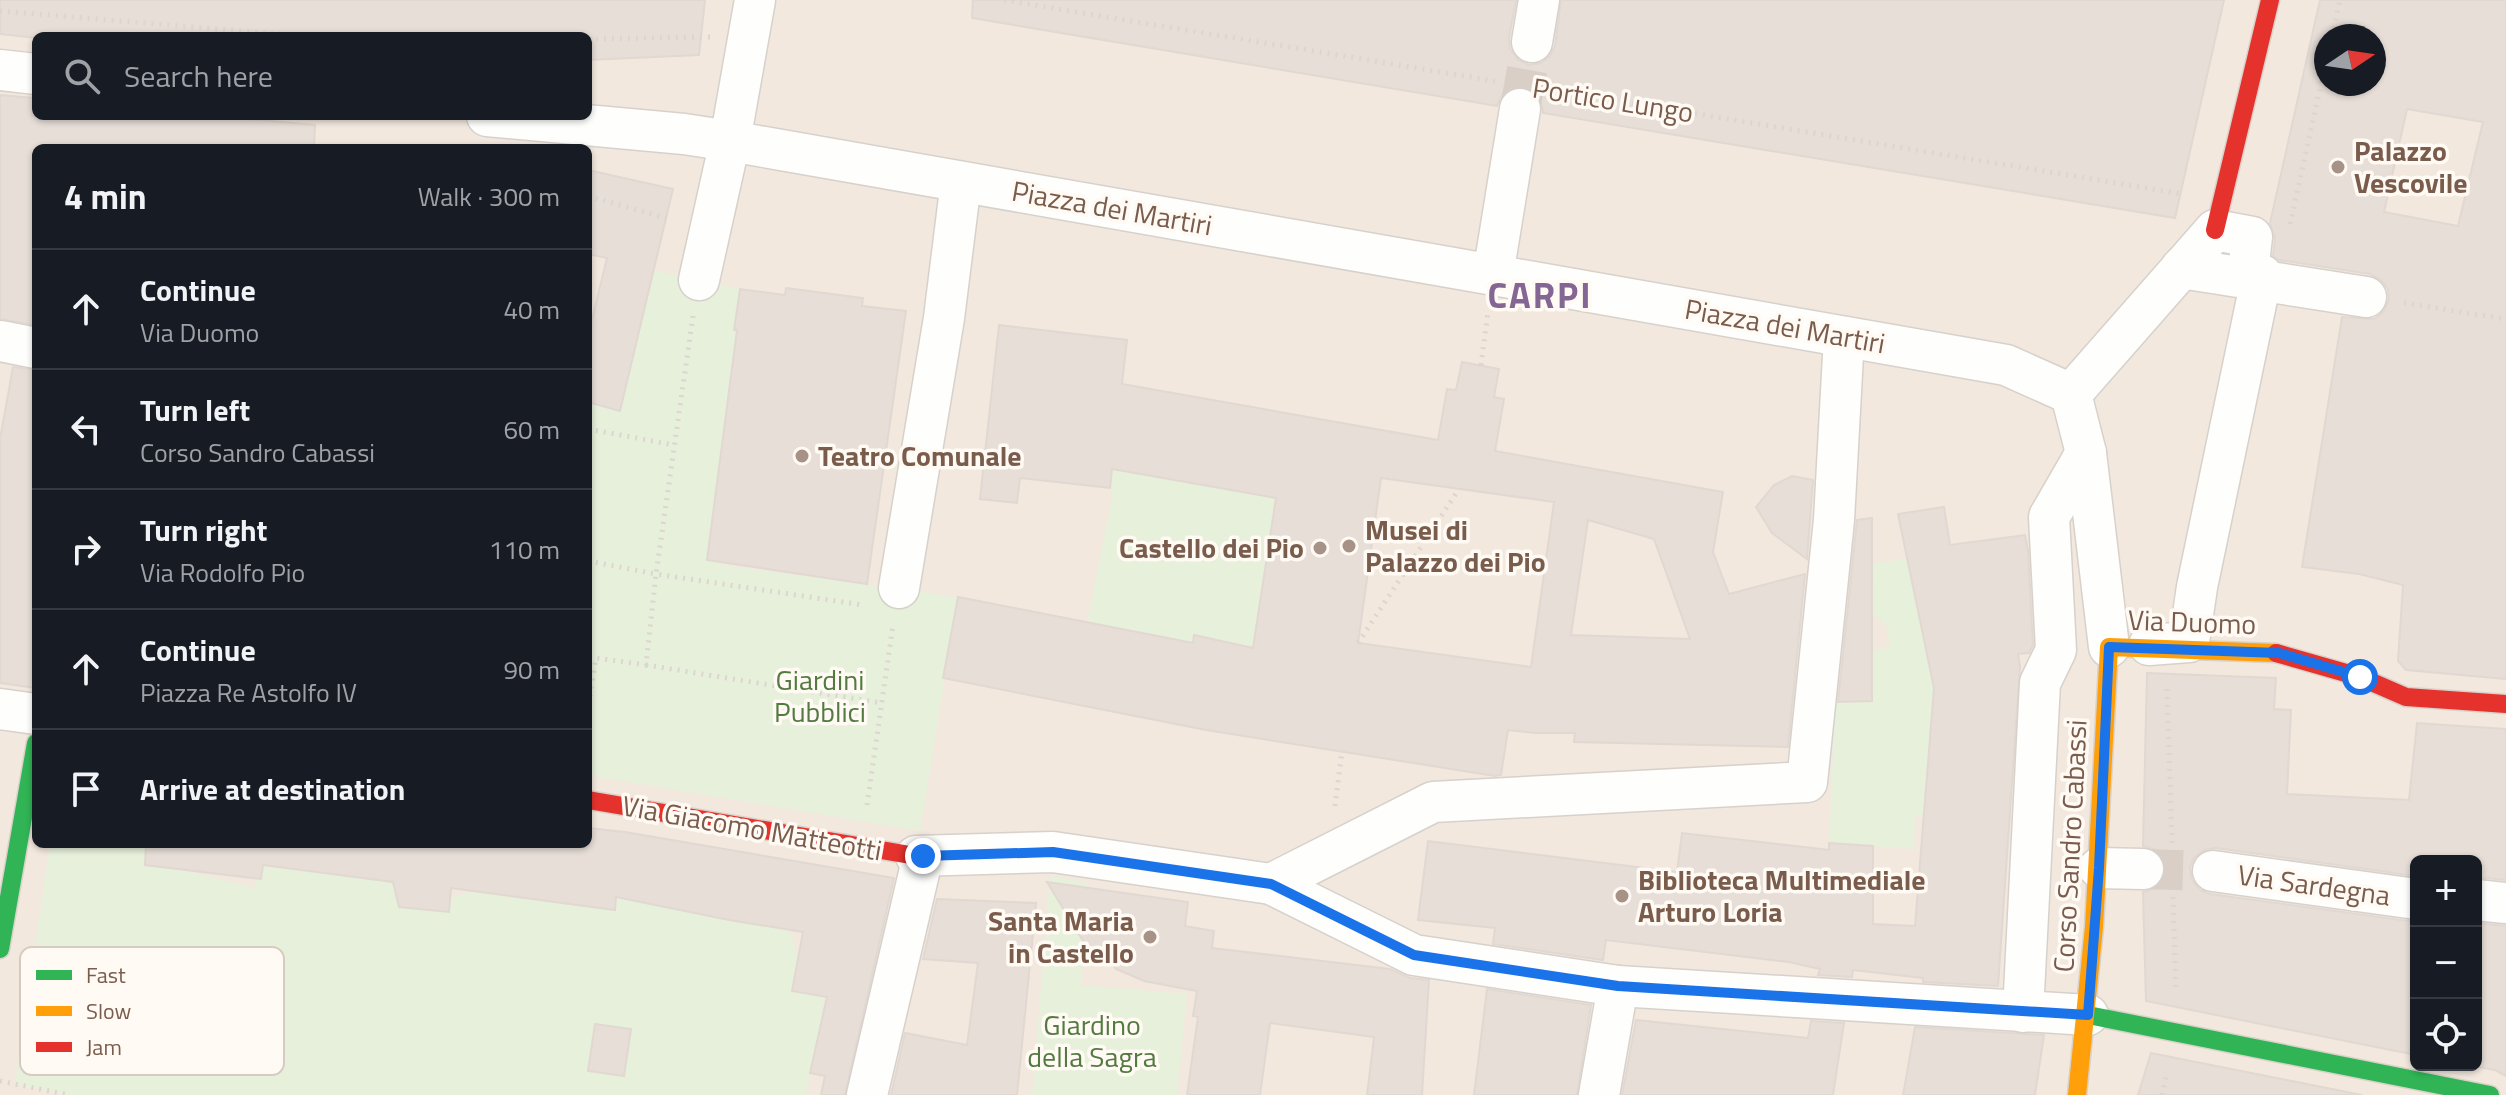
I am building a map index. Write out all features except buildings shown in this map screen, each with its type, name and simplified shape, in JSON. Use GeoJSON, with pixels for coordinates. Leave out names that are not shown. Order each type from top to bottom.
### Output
{"type":"FeatureCollection","features":[{"type":"Feature","properties":{"kind":"street"},"geometry":{"type":"LineString","coordinates":[[699,280],[730,141],[755,0]]}},
{"type":"Feature","properties":{"kind":"street"},"geometry":{"type":"LineString","coordinates":[[1532,42],[1539,0]]}},
{"type":"Feature","properties":{"kind":"street"},"geometry":{"type":"LineString","coordinates":[[2269,282],[2197,587],[2189,642],[2100,648],[2086,453],[2071,394],[2181,268],[2219,215],[2270,0]]}},
{"type":"Feature","properties":{"kind":"street"},"geometry":{"type":"LineString","coordinates":[[0,70],[32,74]]}},
{"type":"Feature","properties":{"kind":"street"},"geometry":{"type":"LineString","coordinates":[[1493,275],[1525,94]]}},
{"type":"Feature","properties":{"kind":"street"},"geometry":{"type":"LineString","coordinates":[[482,144],[487,120]]}},
{"type":"Feature","properties":{"kind":"street","name":"Piazza dei Martiri"},"geometry":{"type":"LineString","coordinates":[[532,120],[730,141],[2006,365],[2071,394]]}},
{"type":"Feature","properties":{"kind":"street"},"geometry":{"type":"LineString","coordinates":[[897,599],[944,318],[961,182]]}},
{"type":"Feature","properties":{"kind":"street"},"geometry":{"type":"LineString","coordinates":[[2219,215],[2252,237],[2248,272],[2262,275],[2269,282]]}},
{"type":"Feature","properties":{"kind":"street"},"geometry":{"type":"LineString","coordinates":[[2181,268],[2382,299]]}},
{"type":"Feature","properties":{"kind":"street"},"geometry":{"type":"LineString","coordinates":[[1271,884],[1433,802],[1807,782],[1834,520],[1844,337]]}},
{"type":"Feature","properties":{"kind":"street"},"geometry":{"type":"LineString","coordinates":[[0,341],[32,347]]}},
{"type":"Feature","properties":{"kind":"street"},"geometry":{"type":"LineString","coordinates":[[2023,1012],[2040,683],[2056,650],[2049,517],[2086,453]]}},
{"type":"Feature","properties":{"kind":"street","name":"Via Duomo"},"geometry":{"type":"LineString","coordinates":[[2100,648],[2279,653],[2360,677],[2406,697],[2506,704]]}},
{"type":"Feature","properties":{"kind":"street","name":"Corso Sandro Cabassi"},"geometry":{"type":"LineString","coordinates":[[2077,1095],[2088,1015],[2099,868],[2100,648]]}},
{"type":"Feature","properties":{"kind":"street"},"geometry":{"type":"LineString","coordinates":[[0,709],[32,713]]}},
{"type":"Feature","properties":{"kind":"street"},"geometry":{"type":"LineString","coordinates":[[0,949],[4,905],[32,763]]}},
{"type":"Feature","properties":{"kind":"street","name":"Via Giacomo Matteotti"},"geometry":{"type":"LineString","coordinates":[[592,801],[920,856]]}},
{"type":"Feature","properties":{"kind":"street"},"geometry":{"type":"LineString","coordinates":[[867,1095],[920,856],[1053,852],[1271,884],[1414,955],[1618,986],[2088,1015],[2490,1095]]}},
{"type":"Feature","properties":{"kind":"street"},"geometry":{"type":"LineString","coordinates":[[2099,868],[2143,869]]}},
{"type":"Feature","properties":{"kind":"street","name":"Via Sardegna"},"geometry":{"type":"LineString","coordinates":[[2213,871],[2410,898]]}},
{"type":"Feature","properties":{"kind":"street"},"geometry":{"type":"LineString","coordinates":[[2482,901],[2506,903]]}},
{"type":"Feature","properties":{"kind":"street"},"geometry":{"type":"LineString","coordinates":[[1599,1095],[1618,986]]}},
{"type":"Feature","properties":{"kind":"path","name":"Portico Lungo"},"geometry":{"type":"LineString","coordinates":[[1004,0],[2219,215]]}},
{"type":"Feature","properties":{"kind":"path"},"geometry":{"type":"LineString","coordinates":[[2335,24],[2340,0]]}},
{"type":"Feature","properties":{"kind":"path"},"geometry":{"type":"LineString","coordinates":[[0,11],[254,32]]}},
{"type":"Feature","properties":{"kind":"path"},"geometry":{"type":"LineString","coordinates":[[592,39],[701,36]]}},
{"type":"Feature","properties":{"kind":"path"},"geometry":{"type":"LineString","coordinates":[[2269,282],[2317,96]]}},
{"type":"Feature","properties":{"kind":"path"},"geometry":{"type":"LineString","coordinates":[[592,197],[666,218]]}},
{"type":"Feature","properties":{"kind":"path"},"geometry":{"type":"LineString","coordinates":[[1481,365],[1493,275]]}},
{"type":"Feature","properties":{"kind":"path"},"geometry":{"type":"LineString","coordinates":[[646,665],[656,574],[699,280]]}},
{"type":"Feature","properties":{"kind":"path"},"geometry":{"type":"LineString","coordinates":[[2382,299],[2506,319]]}},
{"type":"Feature","properties":{"kind":"path"},"geometry":{"type":"LineString","coordinates":[[592,430],[674,445]]}},
{"type":"Feature","properties":{"kind":"path"},"geometry":{"type":"LineString","coordinates":[[1358,643],[1459,489]]}},
{"type":"Feature","properties":{"kind":"path"},"geometry":{"type":"LineString","coordinates":[[592,562],[656,574],[897,599],[861,848]]}},
{"type":"Feature","properties":{"kind":"path"},"geometry":{"type":"LineString","coordinates":[[592,682],[596,658],[882,703]]}},
{"type":"Feature","properties":{"kind":"path"},"geometry":{"type":"LineString","coordinates":[[0,1081],[69,1095]]}},
{"type":"Feature","properties":{"kind":"shaded area"},"geometry":{"type":"Polygon","coordinates":[[[0,0],[2506,0],[2506,1095],[0,1095],[0,0]]]}},
{"type":"Feature","properties":{"kind":"green space","name":"Giardini Pubblici"},"geometry":{"type":"Polygon","coordinates":[[[653,270],[740,289],[707,560],[730,566],[958,597],[920,831],[592,776],[592,404],[620,411],[653,270]]]}},
{"type":"Feature","properties":{"kind":"green space"},"geometry":{"type":"Polygon","coordinates":[[[1112,469],[1276,495],[1253,647],[1195,635],[1193,643],[1087,622],[1112,498],[1112,469]]]}},
{"type":"Feature","properties":{"kind":"green space"},"geometry":{"type":"Polygon","coordinates":[[[1912,558],[1934,688],[1924,816],[1915,816],[1914,849],[1829,843],[1835,702],[1872,701],[1872,650],[1889,648],[1888,628],[1872,613],[1874,563],[1912,558]]]}},
{"type":"Feature","properties":{"kind":"green space"},"geometry":{"type":"Polygon","coordinates":[[[49,848],[176,848],[180,849],[178,869],[255,888],[256,848],[290,848],[291,869],[373,879],[377,854],[424,909],[471,891],[614,910],[616,897],[790,930],[798,959],[792,990],[825,997],[806,1095],[69,1095],[15,1084],[20,1050],[20,1075],[284,1075],[284,947],[35,947],[49,848]]]}},
{"type":"Feature","properties":{"kind":"green space","name":"Giardino della Sagra"},"geometry":{"type":"Polygon","coordinates":[[[1050,876],[1088,883],[1081,985],[1187,994],[1177,1095],[1032,1095],[1050,876]]]}},
{"type":"Feature","properties":{"kind":"tunnel"},"geometry":{"type":"LineString","coordinates":[[1520,109],[1532,42]]}},
{"type":"Feature","properties":{"kind":"tunnel"},"geometry":{"type":"LineString","coordinates":[[2143,869],[2213,871]]}},
{"type":"Feature","properties":{"kind":"traffic: fast"},"geometry":{"type":"LineString","coordinates":[[0,949],[32,766]]}},
{"type":"Feature","properties":{"kind":"traffic: fast"},"geometry":{"type":"LineString","coordinates":[[2088,1015],[2490,1095]]}},
{"type":"Feature","properties":{"kind":"traffic: slow"},"geometry":{"type":"LineString","coordinates":[[2077,1095],[2094,927],[2109,647],[2276,653]]}},
{"type":"Feature","properties":{"kind":"traffic: jam"},"geometry":{"type":"LineString","coordinates":[[2215,230],[2270,0]]}},
{"type":"Feature","properties":{"kind":"traffic: jam"},"geometry":{"type":"LineString","coordinates":[[2276,653],[2360,677],[2406,697],[2506,704]]}},
{"type":"Feature","properties":{"kind":"traffic: jam"},"geometry":{"type":"LineString","coordinates":[[592,801],[916,856]]}},
{"type":"Feature","properties":{"kind":"place","name":"Palazzo Vescovile"},"geometry":{"type":"Point","coordinates":[2338,167]}},
{"type":"Feature","properties":{"kind":"place","name":"Teatro Comunale"},"geometry":{"type":"Point","coordinates":[802,456]}},
{"type":"Feature","properties":{"kind":"place","name":"Musei di Palazzo dei Pio"},"geometry":{"type":"Point","coordinates":[1349,546]}},
{"type":"Feature","properties":{"kind":"place","name":"Castello dei Pio"},"geometry":{"type":"Point","coordinates":[1320,548]}},
{"type":"Feature","properties":{"kind":"place","name":"Biblioteca Multimediale Arturo Loria"},"geometry":{"type":"Point","coordinates":[1622,896]}},
{"type":"Feature","properties":{"kind":"place","name":"Santa Maria in Castello"},"geometry":{"type":"Point","coordinates":[1150,937]}},
{"type":"Feature","properties":{"kind":"district","name":"CARPI"},"geometry":{"type":"Point","coordinates":[1540,295]}},
{"type":"Feature","properties":{"kind":"route"},"geometry":{"type":"LineString","coordinates":[[923,856],[1053,852],[1271,884],[1414,955],[1618,986],[2088,1015],[2099,868],[2109,647],[2279,653],[2360,677]]}}]}
